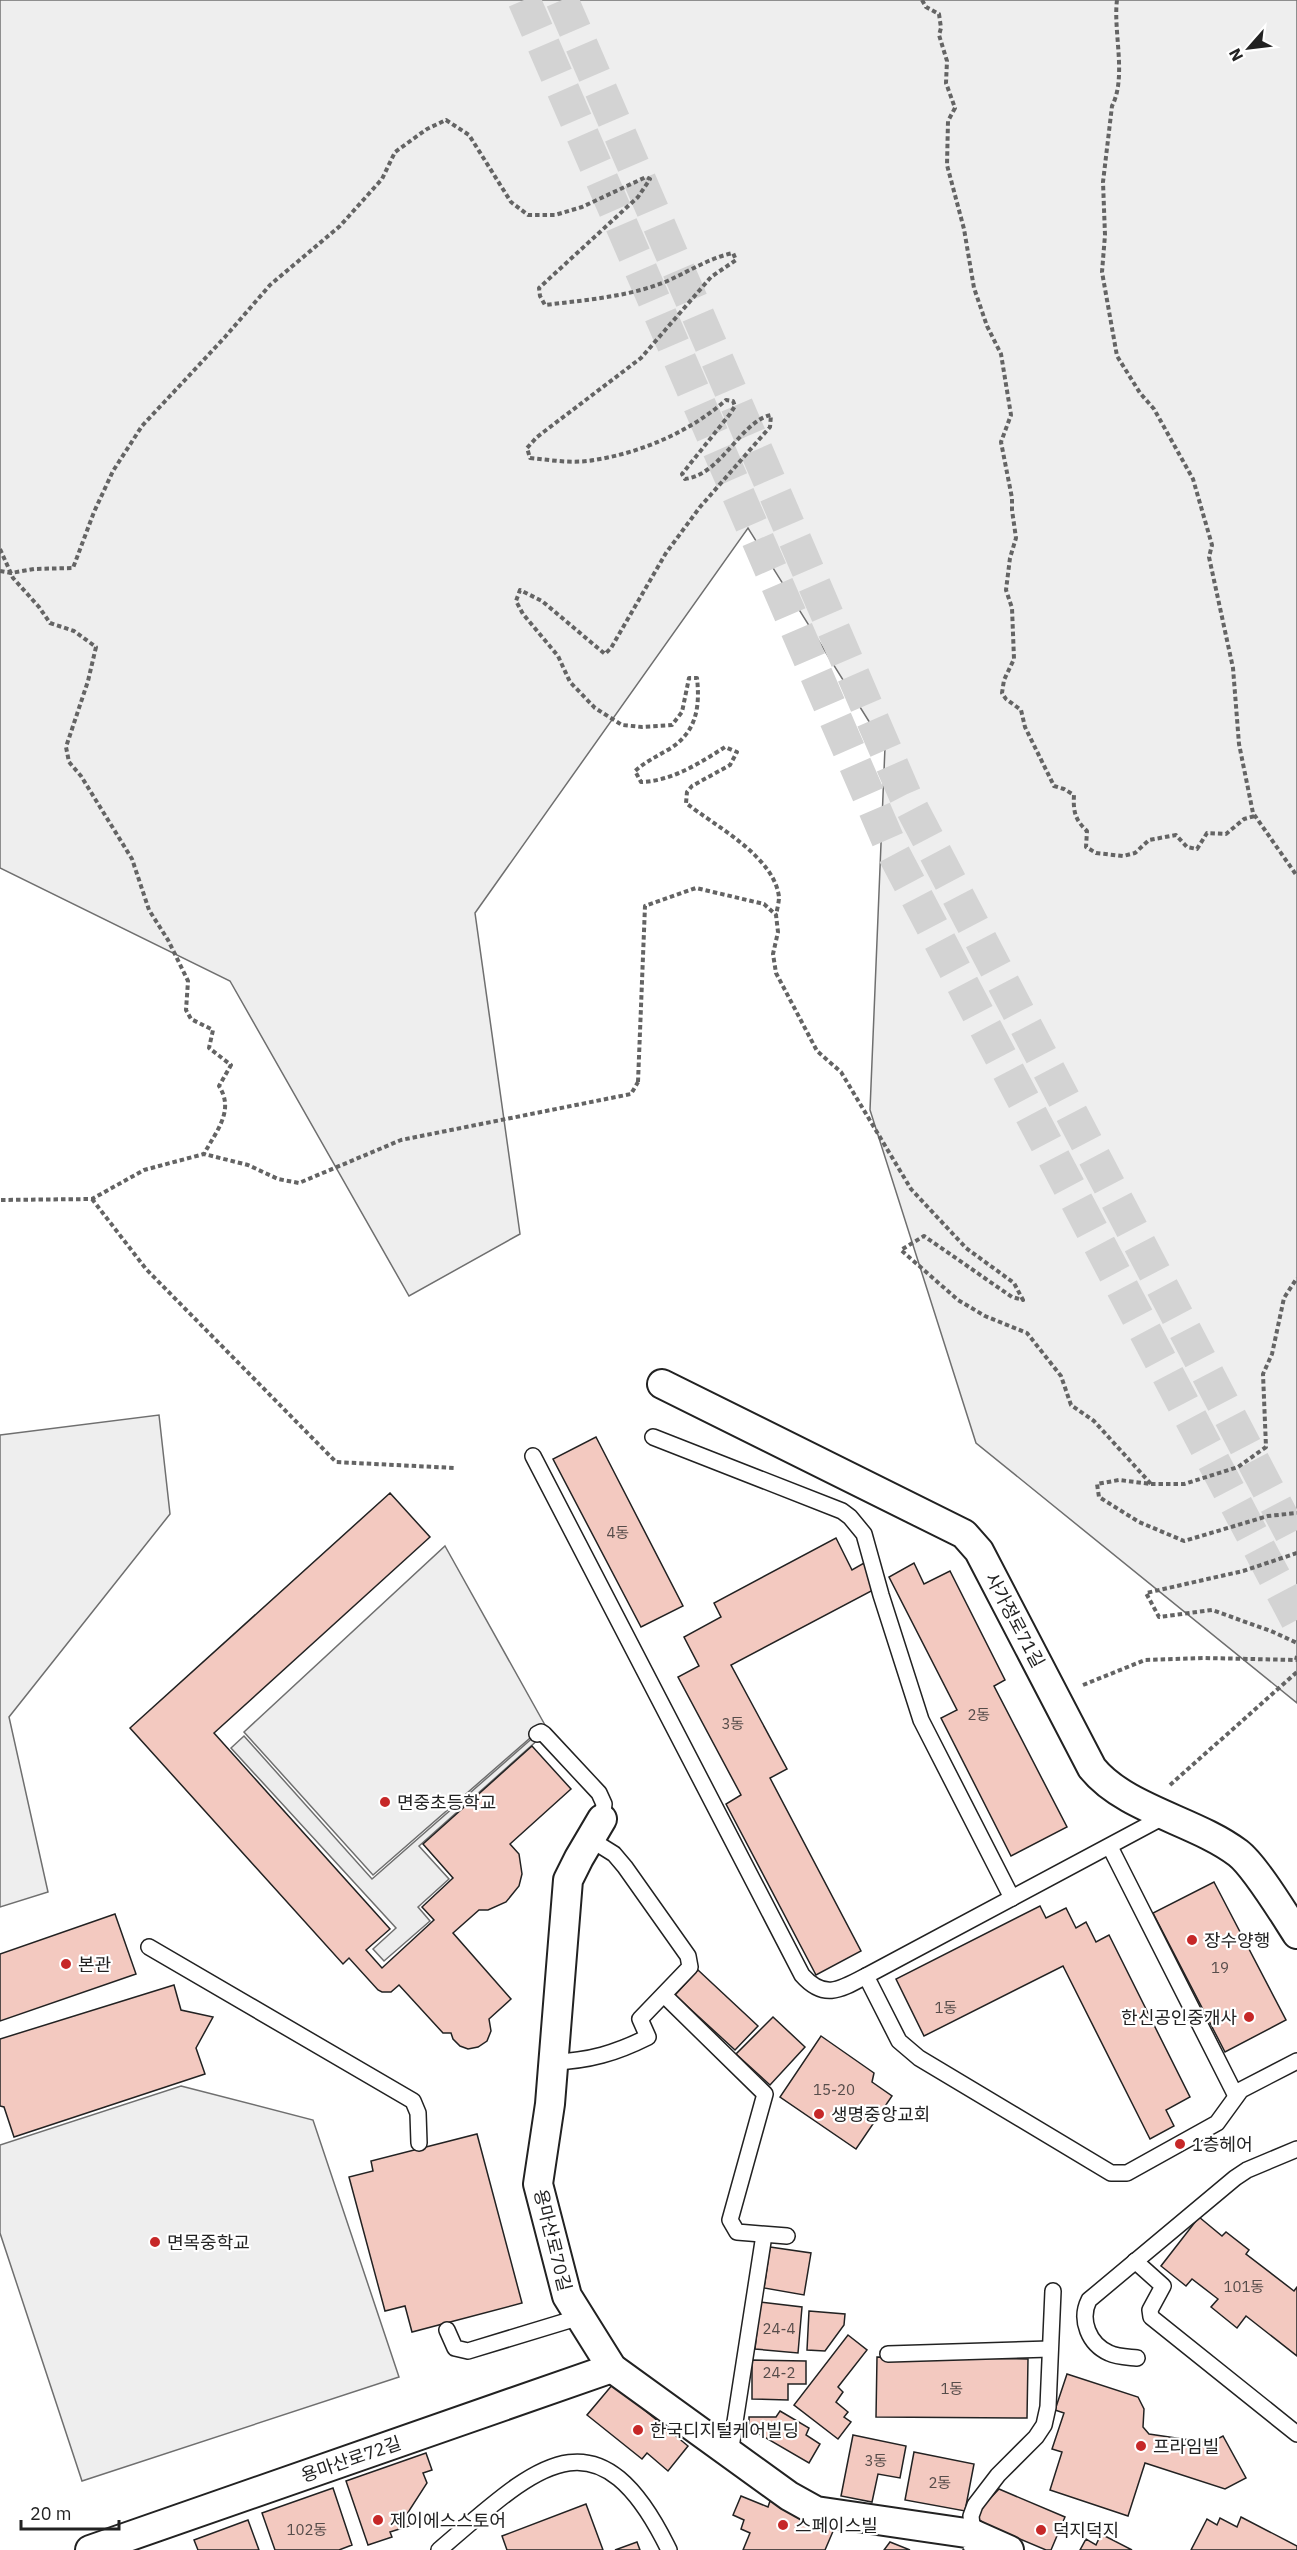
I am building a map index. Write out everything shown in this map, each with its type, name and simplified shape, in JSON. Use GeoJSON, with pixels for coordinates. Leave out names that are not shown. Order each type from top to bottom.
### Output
{"type":"FeatureCollection","features":[{"type":"Feature","properties":{"kind":"street","name":"사가정로71길"},"geometry":{"type":"LineString","coordinates":[[662,1384],[964,1534],[979,1551],[1092,1768],[1119,1791],[1233,1850],[1245,1859],[1297,1934]]}},
{"type":"Feature","properties":{"kind":"street","name":"용마산로70길"},"geometry":{"type":"LineString","coordinates":[[596,1829],[568,1880],[550,2104],[538,2184],[567,2296],[612,2368],[789,2496],[816,2511],[1009,2550]]}},
{"type":"Feature","properties":{"kind":"street","name":"용마산로72길"},"geometry":{"type":"LineString","coordinates":[[90,2550],[612,2368]]}},
{"type":"Feature","properties":{"kind":"lane"},"geometry":{"type":"LineString","coordinates":[[653,1437],[842,1511],[858,1525],[864,1534],[921,1720],[1012,1898]]}},
{"type":"Feature","properties":{"kind":"lane"},"geometry":{"type":"LineString","coordinates":[[533,1456],[801,1975],[810,1984],[827,1991],[845,1987],[1167,1815]]}},
{"type":"Feature","properties":{"kind":"lane"},"geometry":{"type":"LineString","coordinates":[[537,1734],[541,1732],[544,1734],[599,1793],[604,1804],[596,1829],[688,1956],[690,1967],[640,2019],[648,2037],[609,2055],[585,2060],[553,2062]]}},
{"type":"Feature","properties":{"kind":"lane"},"geometry":{"type":"LineString","coordinates":[[1110,1846],[1236,2096]]}},
{"type":"Feature","properties":{"kind":"lane"},"geometry":{"type":"LineString","coordinates":[[149,1947],[413,2101],[418,2113],[419,2143]]}},
{"type":"Feature","properties":{"kind":"lane"},"geometry":{"type":"LineString","coordinates":[[866,1976],[904,2048],[1111,2173],[1127,2173],[1217,2122],[1241,2090],[1297,2061]]}},
{"type":"Feature","properties":{"kind":"lane"},"geometry":{"type":"LineString","coordinates":[[664,1995],[765,2094],[730,2220],[737,2232],[788,2236]]}},
{"type":"Feature","properties":{"kind":"lane"},"geometry":{"type":"LineString","coordinates":[[1137,2358],[1115,2355],[1102,2349],[1087,2330],[1084,2314],[1089,2300],[1235,2178],[1247,2170],[1297,2149]]}},
{"type":"Feature","properties":{"kind":"lane"},"geometry":{"type":"LineString","coordinates":[[730,2454],[764,2235]]}},
{"type":"Feature","properties":{"kind":"lane"},"geometry":{"type":"LineString","coordinates":[[1135,2261],[1162,2286],[1150,2310],[1151,2317],[1297,2434]]}},
{"type":"Feature","properties":{"kind":"lane"},"geometry":{"type":"LineString","coordinates":[[976,2542],[971,2516],[975,2505],[998,2475],[1036,2438],[1044,2424],[1048,2408],[1053,2291]]}},
{"type":"Feature","properties":{"kind":"lane"},"geometry":{"type":"LineString","coordinates":[[447,2330],[454,2348],[468,2351],[580,2317]]}},
{"type":"Feature","properties":{"kind":"lane"},"geometry":{"type":"LineString","coordinates":[[888,2354],[1050,2349]]}},
{"type":"Feature","properties":{"kind":"lane"},"geometry":{"type":"LineString","coordinates":[[439,2550],[508,2492],[561,2463],[584,2461],[602,2466],[629,2488],[646,2507],[669,2550]]}},
{"type":"Feature","properties":{"kind":"path"},"geometry":{"type":"LineString","coordinates":[[922,0],[926,7],[939,14],[941,28],[939,35],[947,61],[946,83],[955,108],[948,121],[947,165],[964,229],[974,288],[987,326],[1001,354],[1008,388],[1011,415],[1001,442],[1012,498],[1016,538],[1010,558],[1006,590],[1012,608],[1014,659],[1002,693],[1005,699],[1021,710],[1025,727],[1054,786],[1074,795],[1077,822],[1087,831],[1086,848],[1096,853],[1123,856],[1135,853],[1149,840],[1176,835],[1187,847],[1197,849],[1207,832],[1226,834],[1244,819],[1255,816]]}},
{"type":"Feature","properties":{"kind":"path"},"geometry":{"type":"LineString","coordinates":[[1117,0],[1118,77],[1116,97],[1112,106],[1103,182],[1105,235],[1102,272],[1118,356],[1134,384],[1154,409],[1193,480],[1212,544],[1209,557],[1233,668],[1239,744],[1245,783],[1255,816],[1297,876]]}},
{"type":"Feature","properties":{"kind":"path"},"geometry":{"type":"LineString","coordinates":[[0,571],[11,573],[34,569],[73,568],[94,512],[113,471],[142,426],[270,285],[340,226],[382,179],[395,152],[427,129],[446,120],[469,135],[511,202],[528,215],[555,215],[582,207],[646,177],[650,179],[638,196],[539,288],[545,305],[629,293],[664,282],[721,255],[733,253],[736,260],[711,278],[641,358],[537,437],[527,448],[530,458],[559,462],[594,460],[681,433],[726,400],[734,401],[735,406],[730,414],[682,474],[685,478],[696,478],[733,447],[760,417],[771,415],[770,427],[700,507],[666,553],[611,648],[605,654],[542,602],[520,590],[516,602],[523,614],[558,656],[570,682],[595,708],[622,725],[642,727],[672,725],[682,712],[689,678],[697,678],[700,704],[691,727],[673,747],[645,762],[635,771],[641,782],[651,782],[692,768],[725,747],[737,753],[730,765],[692,786],[687,792],[686,803],[763,862],[779,897],[776,915],[778,932],[773,954],[776,973],[817,1051],[842,1072],[911,1189],[966,1248],[1014,1284],[1023,1300],[1012,1297],[924,1236],[900,1250],[958,1300],[985,1316],[1027,1333],[1061,1376],[1071,1405],[1094,1421],[1151,1484]]}},
{"type":"Feature","properties":{"kind":"path"},"geometry":{"type":"LineString","coordinates":[[0,549],[13,578],[50,623],[74,631],[96,646],[88,681],[66,747],[69,762],[81,776],[132,859],[149,910],[168,940],[188,981],[186,1010],[191,1019],[213,1030],[209,1048],[231,1065],[219,1086],[226,1096],[224,1120],[204,1154]]}},
{"type":"Feature","properties":{"kind":"path"},"geometry":{"type":"LineString","coordinates":[[0,1200],[92,1198],[144,1170],[204,1154],[248,1165],[278,1179],[299,1183],[401,1140],[631,1094],[638,1082],[645,906],[696,888],[754,900],[764,904],[776,915]]}},
{"type":"Feature","properties":{"kind":"path"},"geometry":{"type":"LineString","coordinates":[[92,1198],[146,1269],[336,1462],[455,1468]]}},
{"type":"Feature","properties":{"kind":"path"},"geometry":{"type":"LineString","coordinates":[[1297,1278],[1284,1298],[1272,1354],[1263,1374],[1266,1447],[1238,1467],[1184,1484],[1151,1484],[1119,1480],[1097,1484],[1099,1497],[1139,1522],[1184,1542],[1268,1516],[1297,1513]]}},
{"type":"Feature","properties":{"kind":"path"},"geometry":{"type":"LineString","coordinates":[[1297,1553],[1243,1571],[1146,1593],[1159,1617],[1212,1610],[1297,1643]]}},
{"type":"Feature","properties":{"kind":"path"},"geometry":{"type":"LineString","coordinates":[[1055,1696],[1145,1660],[1204,1658],[1296,1660],[1297,1656]]}},
{"type":"Feature","properties":{"kind":"path"},"geometry":{"type":"LineString","coordinates":[[1170,1785],[1297,1672]]}},
{"type":"Feature","properties":{"kind":"shaded area"},"geometry":{"type":"Polygon","coordinates":[[[0,0],[1297,0],[1297,1703],[976,1443],[870,1110],[885,747],[748,528],[475,913],[520,1234],[409,1296],[230,981],[0,868],[0,0]]]}},
{"type":"Feature","properties":{"kind":"shaded area"},"geometry":{"type":"Polygon","coordinates":[[[159,1415],[170,1514],[9,1717],[48,1892],[0,1907],[0,1435],[159,1415]]]}},
{"type":"Feature","properties":{"kind":"shaded area"},"geometry":{"type":"Polygon","coordinates":[[[445,1546],[545,1725],[373,1875],[244,1732],[445,1546]]]}},
{"type":"Feature","properties":{"kind":"shaded area"},"geometry":{"type":"Polygon","coordinates":[[[537,1734],[540,1738],[419,1846],[449,1879],[418,1907],[430,1921],[384,1961],[373,1949],[396,1928],[231,1748],[244,1736],[372,1879],[537,1734]]]}},
{"type":"Feature","properties":{"kind":"shaded area"},"geometry":{"type":"Polygon","coordinates":[[[181,2086],[313,2120],[399,2377],[82,2481],[0,2233],[0,2145],[181,2086]]]}},
{"type":"Feature","properties":{"kind":"building"},"geometry":{"type":"Polygon","coordinates":[[[596,1437],[683,1606],[641,1627],[553,1459],[596,1437]]]}},
{"type":"Feature","properties":{"kind":"building"},"geometry":{"type":"Polygon","coordinates":[[[390,1493],[430,1537],[214,1733],[390,1929],[366,1950],[382,1968],[434,1920],[422,1907],[453,1878],[423,1844],[532,1746],[571,1789],[510,1844],[519,1854],[522,1874],[519,1886],[506,1902],[488,1910],[479,1910],[453,1933],[511,1999],[489,2019],[491,2031],[487,2041],[478,2047],[468,2049],[460,2046],[451,2033],[443,2033],[399,1985],[391,1992],[382,1992],[349,1958],[343,1964],[130,1728],[390,1493]]]}},
{"type":"Feature","properties":{"kind":"building"},"geometry":{"type":"Polygon","coordinates":[[[836,1538],[852,1570],[864,1563],[877,1588],[731,1665],[787,1769],[770,1778],[861,1951],[816,1975],[726,1804],[741,1795],[678,1677],[699,1666],[684,1637],[721,1617],[714,1603],[836,1538]]]}},
{"type":"Feature","properties":{"kind":"building"},"geometry":{"type":"Polygon","coordinates":[[[914,1563],[924,1584],[950,1571],[1005,1680],[994,1686],[1067,1827],[1011,1856],[941,1718],[957,1710],[889,1577],[914,1563]]]}},
{"type":"Feature","properties":{"kind":"building"},"geometry":{"type":"Polygon","coordinates":[[[1214,1882],[1286,2020],[1225,2052],[1153,1913],[1214,1882]]]}},
{"type":"Feature","properties":{"kind":"building"},"geometry":{"type":"Polygon","coordinates":[[[1040,1906],[1046,1918],[1066,1908],[1076,1928],[1086,1922],[1096,1942],[1109,1935],[1190,2097],[1166,2110],[1174,2126],[1150,2139],[1063,1966],[924,2036],[896,1979],[1040,1906]]]}},
{"type":"Feature","properties":{"kind":"building","name":"본관"},"geometry":{"type":"Polygon","coordinates":[[[115,1914],[136,1974],[0,2021],[0,1954],[115,1914]]]}},
{"type":"Feature","properties":{"kind":"building"},"geometry":{"type":"Polygon","coordinates":[[[698,1970],[758,2026],[735,2050],[675,1995],[698,1970]]]}},
{"type":"Feature","properties":{"kind":"building"},"geometry":{"type":"Polygon","coordinates":[[[174,1985],[181,2010],[213,2017],[196,2048],[205,2074],[14,2137],[4,2107],[0,2106],[0,2039],[174,1985]]]}},
{"type":"Feature","properties":{"kind":"building"},"geometry":{"type":"Polygon","coordinates":[[[773,2017],[805,2047],[770,2085],[736,2054],[773,2017]]]}},
{"type":"Feature","properties":{"kind":"building"},"geometry":{"type":"Polygon","coordinates":[[[821,2036],[874,2073],[872,2082],[892,2096],[856,2149],[780,2097],[821,2036]]]}},
{"type":"Feature","properties":{"kind":"building"},"geometry":{"type":"Polygon","coordinates":[[[477,2134],[522,2303],[412,2332],[405,2306],[385,2311],[349,2177],[373,2171],[371,2161],[477,2134]]]}},
{"type":"Feature","properties":{"kind":"building"},"geometry":{"type":"Polygon","coordinates":[[[1199,2217],[1222,2236],[1226,2232],[1249,2250],[1246,2254],[1294,2291],[1297,2287],[1297,2356],[1246,2316],[1237,2328],[1211,2307],[1218,2299],[1192,2279],[1186,2286],[1161,2266],[1199,2217]]]}},
{"type":"Feature","properties":{"kind":"building"},"geometry":{"type":"Polygon","coordinates":[[[770,2247],[811,2253],[804,2295],[764,2288],[770,2247]]]}},
{"type":"Feature","properties":{"kind":"building"},"geometry":{"type":"Polygon","coordinates":[[[760,2302],[802,2307],[798,2353],[755,2349],[760,2302]]]}},
{"type":"Feature","properties":{"kind":"building"},"geometry":{"type":"Polygon","coordinates":[[[809,2311],[845,2314],[844,2325],[825,2351],[807,2350],[809,2311]]]}},
{"type":"Feature","properties":{"kind":"building"},"geometry":{"type":"Polygon","coordinates":[[[848,2335],[867,2350],[838,2387],[843,2392],[836,2402],[848,2412],[844,2417],[851,2422],[838,2439],[794,2405],[848,2335]]]}},
{"type":"Feature","properties":{"kind":"building"},"geometry":{"type":"Polygon","coordinates":[[[877,2357],[1028,2359],[1027,2418],[876,2417],[877,2357]]]}},
{"type":"Feature","properties":{"kind":"building"},"geometry":{"type":"Polygon","coordinates":[[[752,2360],[806,2361],[806,2384],[788,2384],[788,2400],[752,2399],[752,2360]]]}},
{"type":"Feature","properties":{"kind":"building","name":"프라임빌"},"geometry":{"type":"Polygon","coordinates":[[[1067,2374],[1138,2397],[1144,2409],[1143,2427],[1149,2434],[1210,2443],[1223,2436],[1246,2478],[1225,2489],[1145,2463],[1128,2516],[1050,2490],[1062,2452],[1052,2449],[1064,2413],[1055,2410],[1067,2374]]]}},
{"type":"Feature","properties":{"kind":"building","name":"한국디지털케어빌딩"},"geometry":{"type":"Polygon","coordinates":[[[613,2384],[688,2446],[668,2471],[647,2453],[642,2459],[587,2415],[613,2384]]]}},
{"type":"Feature","properties":{"kind":"building"},"geometry":{"type":"Polygon","coordinates":[[[780,2411],[809,2428],[806,2435],[820,2444],[809,2463],[749,2428],[749,2417],[776,2417],[780,2411]]]}},
{"type":"Feature","properties":{"kind":"building"},"geometry":{"type":"Polygon","coordinates":[[[853,2435],[906,2446],[900,2478],[878,2474],[872,2502],[841,2496],[853,2435]]]}},
{"type":"Feature","properties":{"kind":"building"},"geometry":{"type":"Polygon","coordinates":[[[914,2452],[974,2464],[965,2511],[905,2500],[914,2452]]]}},
{"type":"Feature","properties":{"kind":"building"},"geometry":{"type":"Polygon","coordinates":[[[426,2453],[432,2470],[423,2473],[427,2483],[405,2517],[409,2526],[390,2532],[392,2537],[368,2545],[346,2481],[426,2453]]]}},
{"type":"Feature","properties":{"kind":"building"},"geometry":{"type":"Polygon","coordinates":[[[333,2488],[352,2545],[339,2550],[275,2550],[262,2513],[333,2488]]]}},
{"type":"Feature","properties":{"kind":"building"},"geometry":{"type":"Polygon","coordinates":[[[999,2489],[1065,2517],[1051,2550],[1046,2550],[975,2520],[980,2509],[999,2489]]]}},
{"type":"Feature","properties":{"kind":"building","name":"스페이스빌"},"geometry":{"type":"Polygon","coordinates":[[[741,2496],[768,2507],[770,2501],[834,2529],[825,2550],[743,2550],[750,2533],[741,2529],[744,2520],[733,2515],[741,2496]]]}},
{"type":"Feature","properties":{"kind":"building"},"geometry":{"type":"Polygon","coordinates":[[[586,2504],[603,2550],[507,2550],[502,2536],[586,2504]]]}},
{"type":"Feature","properties":{"kind":"building"},"geometry":{"type":"Polygon","coordinates":[[[1241,2517],[1297,2546],[1297,2550],[1191,2550],[1207,2519],[1217,2525],[1220,2518],[1237,2527],[1241,2517]]]}},
{"type":"Feature","properties":{"kind":"building"},"geometry":{"type":"Polygon","coordinates":[[[248,2520],[259,2550],[198,2550],[194,2540],[248,2520]]]}},
{"type":"Feature","properties":{"kind":"building"},"geometry":{"type":"Polygon","coordinates":[[[1101,2534],[1132,2550],[1080,2550],[1086,2539],[1096,2545],[1101,2534]]]}},
{"type":"Feature","properties":{"kind":"building"},"geometry":{"type":"Polygon","coordinates":[[[637,2542],[640,2550],[615,2550],[637,2542]]]}},
{"type":"Feature","properties":{"kind":"building"},"geometry":{"type":"Polygon","coordinates":[[[890,2542],[910,2550],[884,2550],[890,2542]]]}},
{"type":"Feature","properties":{"kind":"tunnel"},"geometry":{"type":"LineString","coordinates":[[524,0],[894,854],[1297,1620]]}},
{"type":"Feature","properties":{"kind":"tunnel"},"geometry":{"type":"LineString","coordinates":[[562,0],[905,795],[1297,1545]]}},
{"type":"Feature","properties":{"kind":"place","name":"면중초등학교"},"geometry":{"type":"Point","coordinates":[385,1802]}},
{"type":"Feature","properties":{"kind":"place","name":"장수양행"},"geometry":{"type":"Point","coordinates":[1192,1940]}},
{"type":"Feature","properties":{"kind":"place","name":"본관"},"geometry":{"type":"Point","coordinates":[66,1964]}},
{"type":"Feature","properties":{"kind":"place","name":"한신공인중개사"},"geometry":{"type":"Point","coordinates":[1249,2017]}},
{"type":"Feature","properties":{"kind":"place","name":"생명중앙교회"},"geometry":{"type":"Point","coordinates":[819,2114]}},
{"type":"Feature","properties":{"kind":"place","name":"1층헤어"},"geometry":{"type":"Point","coordinates":[1180,2144]}},
{"type":"Feature","properties":{"kind":"place","name":"면목중학교"},"geometry":{"type":"Point","coordinates":[155,2242]}},
{"type":"Feature","properties":{"kind":"place","name":"한국디지털케어빌딩"},"geometry":{"type":"Point","coordinates":[638,2430]}},
{"type":"Feature","properties":{"kind":"place","name":"프라임빌"},"geometry":{"type":"Point","coordinates":[1141,2446]}},
{"type":"Feature","properties":{"kind":"place","name":"제이에스스토어"},"geometry":{"type":"Point","coordinates":[378,2520]}},
{"type":"Feature","properties":{"kind":"place","name":"스페이스빌"},"geometry":{"type":"Point","coordinates":[783,2525]}},
{"type":"Feature","properties":{"kind":"place","name":"덕지덕지"},"geometry":{"type":"Point","coordinates":[1041,2530]}}]}
